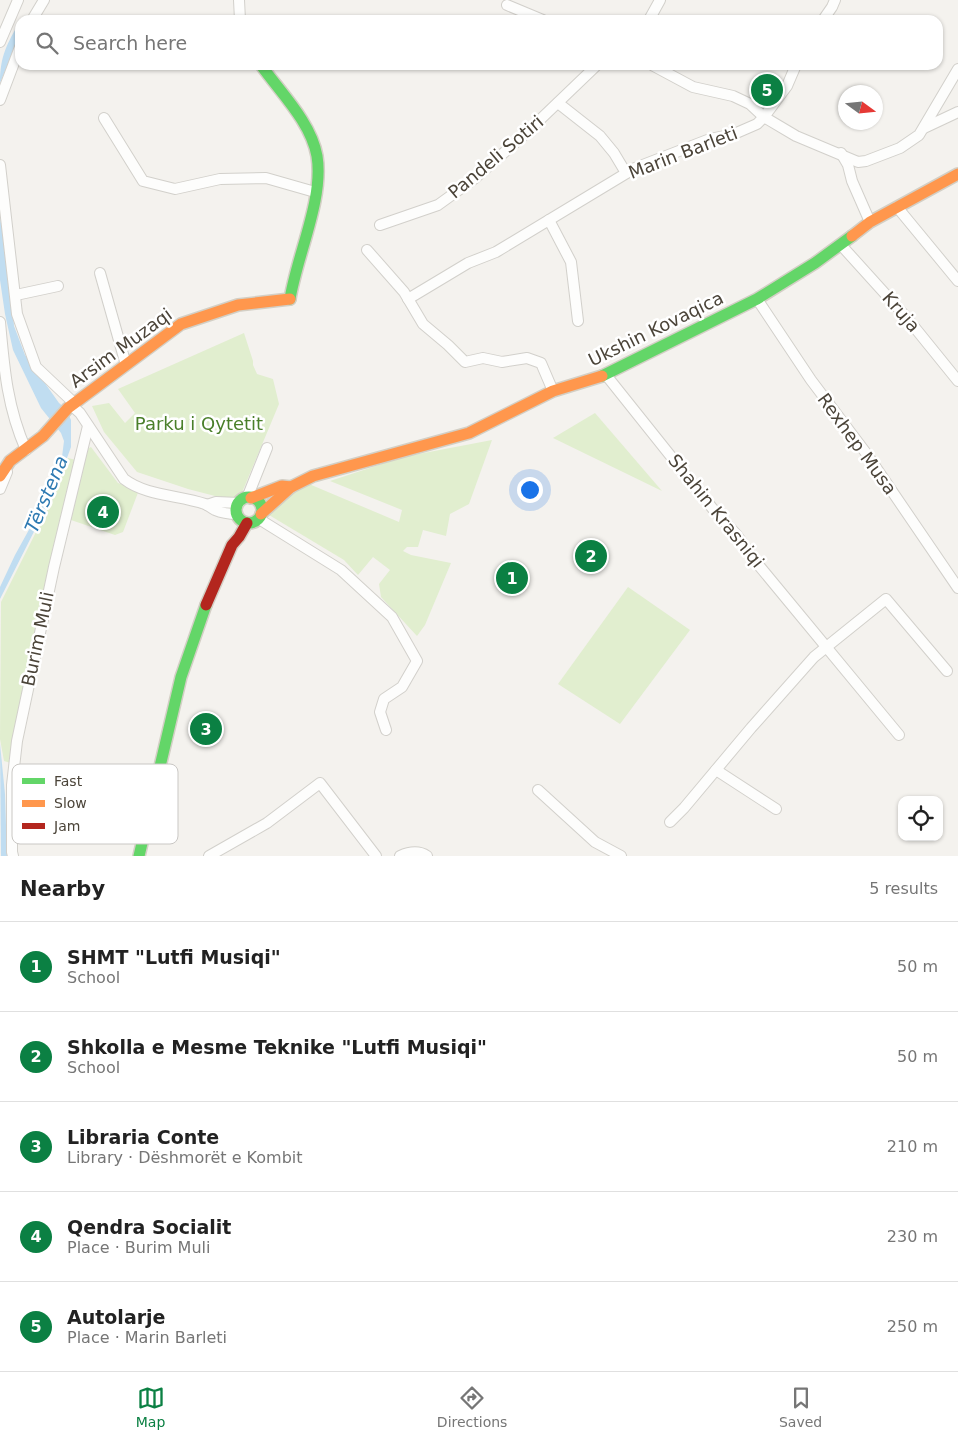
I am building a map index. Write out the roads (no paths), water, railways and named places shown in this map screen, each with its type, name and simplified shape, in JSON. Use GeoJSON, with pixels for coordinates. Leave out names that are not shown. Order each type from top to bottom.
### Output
{"type":"FeatureCollection","features":[{"type":"Feature","properties":{"kind":"street"},"geometry":{"type":"LineString","coordinates":[[0,42],[2,30],[18,0]]}},
{"type":"Feature","properties":{"kind":"street"},"geometry":{"type":"LineString","coordinates":[[35,15],[44,0]]}},
{"type":"Feature","properties":{"kind":"street"},"geometry":{"type":"LineString","coordinates":[[239,0],[240,15]]}},
{"type":"Feature","properties":{"kind":"street"},"geometry":{"type":"LineString","coordinates":[[652,15],[660,0]]}},
{"type":"Feature","properties":{"kind":"street"},"geometry":{"type":"LineString","coordinates":[[826,15],[835,0]]}},
{"type":"Feature","properties":{"kind":"street"},"geometry":{"type":"LineString","coordinates":[[507,5],[531,15]]}},
{"type":"Feature","properties":{"kind":"street"},"geometry":{"type":"LineString","coordinates":[[0,100],[15,60]]}},
{"type":"Feature","properties":{"kind":"street"},"geometry":{"type":"LineString","coordinates":[[661,70],[693,87],[732,96],[750,104],[764,118],[796,136],[841,153],[858,162],[866,162],[900,148],[919,135],[958,69]]}},
{"type":"Feature","properties":{"kind":"street"},"geometry":{"type":"LineString","coordinates":[[104,118],[143,181],[175,189],[220,179],[266,178],[315,192],[318,170],[314,144],[302,120],[265,70]]}},
{"type":"Feature","properties":{"kind":"street","name":"Pandeli Sotiri"},"geometry":{"type":"LineString","coordinates":[[380,226],[438,205],[474,179],[593,70]]}},
{"type":"Feature","properties":{"kind":"street","name":"Marin Barleti"},"geometry":{"type":"LineString","coordinates":[[408,299],[468,263],[496,252],[635,168],[710,139],[734,134],[757,124],[764,118],[787,86],[794,70]]}},
{"type":"Feature","properties":{"kind":"street"},"geometry":{"type":"LineString","coordinates":[[558,103],[600,136],[614,153],[626,174]]}},
{"type":"Feature","properties":{"kind":"street"},"geometry":{"type":"LineString","coordinates":[[923,128],[958,112]]}},
{"type":"Feature","properties":{"kind":"street"},"geometry":{"type":"LineString","coordinates":[[841,153],[848,165],[852,181],[870,222]]}},
{"type":"Feature","properties":{"kind":"street"},"geometry":{"type":"LineString","coordinates":[[0,164],[17,314],[36,367],[80,413],[124,479],[130,484],[158,493],[207,504],[216,502],[243,509],[260,503],[262,510],[260,516]]}},
{"type":"Feature","properties":{"kind":"street","name":"Ukshin Kovaqica"},"geometry":{"type":"LineString","coordinates":[[291,487],[320,473],[412,450],[469,433],[553,391],[606,375],[757,299],[841,245],[870,222],[958,174]]}},
{"type":"Feature","properties":{"kind":"street","name":"Arsim Muzaqi"},"geometry":{"type":"LineString","coordinates":[[0,476],[10,461],[43,436],[71,405],[181,324],[238,305],[278,299],[290,300],[292,279],[313,208],[315,192]]}},
{"type":"Feature","properties":{"kind":"street"},"geometry":{"type":"LineString","coordinates":[[897,207],[958,281]]}},
{"type":"Feature","properties":{"kind":"street"},"geometry":{"type":"LineString","coordinates":[[549,220],[571,262],[578,321]]}},
{"type":"Feature","properties":{"kind":"street","name":"Kruja"},"geometry":{"type":"LineString","coordinates":[[841,245],[906,318],[958,381]]}},
{"type":"Feature","properties":{"kind":"street"},"geometry":{"type":"LineString","coordinates":[[367,250],[408,299],[423,324],[465,362],[483,358],[502,362],[527,358],[541,363],[553,391]]}},
{"type":"Feature","properties":{"kind":"street"},"geometry":{"type":"LineString","coordinates":[[100,273],[126,365]]}},
{"type":"Feature","properties":{"kind":"street"},"geometry":{"type":"LineString","coordinates":[[16,295],[58,286]]}},
{"type":"Feature","properties":{"kind":"street","name":"Rexhep Musa"},"geometry":{"type":"LineString","coordinates":[[757,299],[811,380],[866,453],[958,588]]}},
{"type":"Feature","properties":{"kind":"street"},"geometry":{"type":"LineString","coordinates":[[0,322],[6,385],[18,432],[26,450]]}},
{"type":"Feature","properties":{"kind":"street","name":"Shahin Krasniqi"},"geometry":{"type":"LineString","coordinates":[[606,375],[713,510],[736,534],[756,562],[900,735]]}},
{"type":"Feature","properties":{"kind":"street","name":"Burim Muli"},"geometry":{"type":"LineString","coordinates":[[14,764],[17,741],[52,574],[88,426]]}},
{"type":"Feature","properties":{"kind":"street"},"geometry":{"type":"LineString","coordinates":[[161,764],[181,677],[204,608],[232,544],[231,536],[267,448]]}},
{"type":"Feature","properties":{"kind":"street"},"geometry":{"type":"LineString","coordinates":[[0,490],[10,461]]}},
{"type":"Feature","properties":{"kind":"street"},"geometry":{"type":"LineString","coordinates":[[243,509],[282,486],[291,487]]}},
{"type":"Feature","properties":{"kind":"street"},"geometry":{"type":"LineString","coordinates":[[243,509],[253,522],[291,487]]}},
{"type":"Feature","properties":{"kind":"street"},"geometry":{"type":"LineString","coordinates":[[260,516],[341,570],[392,617],[417,661],[402,687],[384,699],[380,712],[386,730]]}},
{"type":"Feature","properties":{"kind":"street"},"geometry":{"type":"LineString","coordinates":[[670,822],[684,808],[750,728],[814,657],[886,599],[947,671]]}},
{"type":"Feature","properties":{"kind":"street"},"geometry":{"type":"LineString","coordinates":[[716,770],[776,809]]}},
{"type":"Feature","properties":{"kind":"street"},"geometry":{"type":"LineString","coordinates":[[209,856],[267,823],[320,783],[376,856]]}},
{"type":"Feature","properties":{"kind":"street"},"geometry":{"type":"LineString","coordinates":[[538,790],[595,842],[621,856]]}},
{"type":"Feature","properties":{"kind":"street"},"geometry":{"type":"LineString","coordinates":[[400,856],[410,852],[427,856]]}},
{"type":"Feature","properties":{"kind":"water"},"geometry":{"type":"Polygon","coordinates":[[[15,30],[15,47],[0,83],[1,65],[15,30]]]}},
{"type":"Feature","properties":{"kind":"water"},"geometry":{"type":"Polygon","coordinates":[[[0,217],[11,287],[14,326],[25,355],[59,403],[66,409],[71,420],[71,447],[56,488],[0,599],[0,587],[41,508],[62,457],[64,441],[61,433],[41,408],[13,350],[0,280],[0,217]]]}},
{"type":"Feature","properties":{"kind":"water"},"geometry":{"type":"Polygon","coordinates":[[[0,744],[5,794],[7,856],[1,856],[0,744]]]}},
{"type":"Feature","properties":{"kind":"place","name":"Autolarje"},"geometry":{"type":"Point","coordinates":[767,90]}},
{"type":"Feature","properties":{"kind":"place","name":"Qendra Socialit"},"geometry":{"type":"Point","coordinates":[103,512]}},
{"type":"Feature","properties":{"kind":"place","name":"Shkolla e Mesme Teknike \"Lutfi Musiqi\""},"geometry":{"type":"Point","coordinates":[591,556]}},
{"type":"Feature","properties":{"kind":"place","name":"SHMT \"Lutfi Musiqi\""},"geometry":{"type":"Point","coordinates":[512,578]}},
{"type":"Feature","properties":{"kind":"place","name":"Libraria Conte"},"geometry":{"type":"Point","coordinates":[206,729]}},
{"type":"Feature","properties":{"kind":"park label","name":"Parku i Qytetit"},"geometry":{"type":"Point","coordinates":[199,424]}},
{"type":"Feature","properties":{"kind":"water label","name":"Tërstena"},"geometry":{"type":"Point","coordinates":[46,494]}}]}
